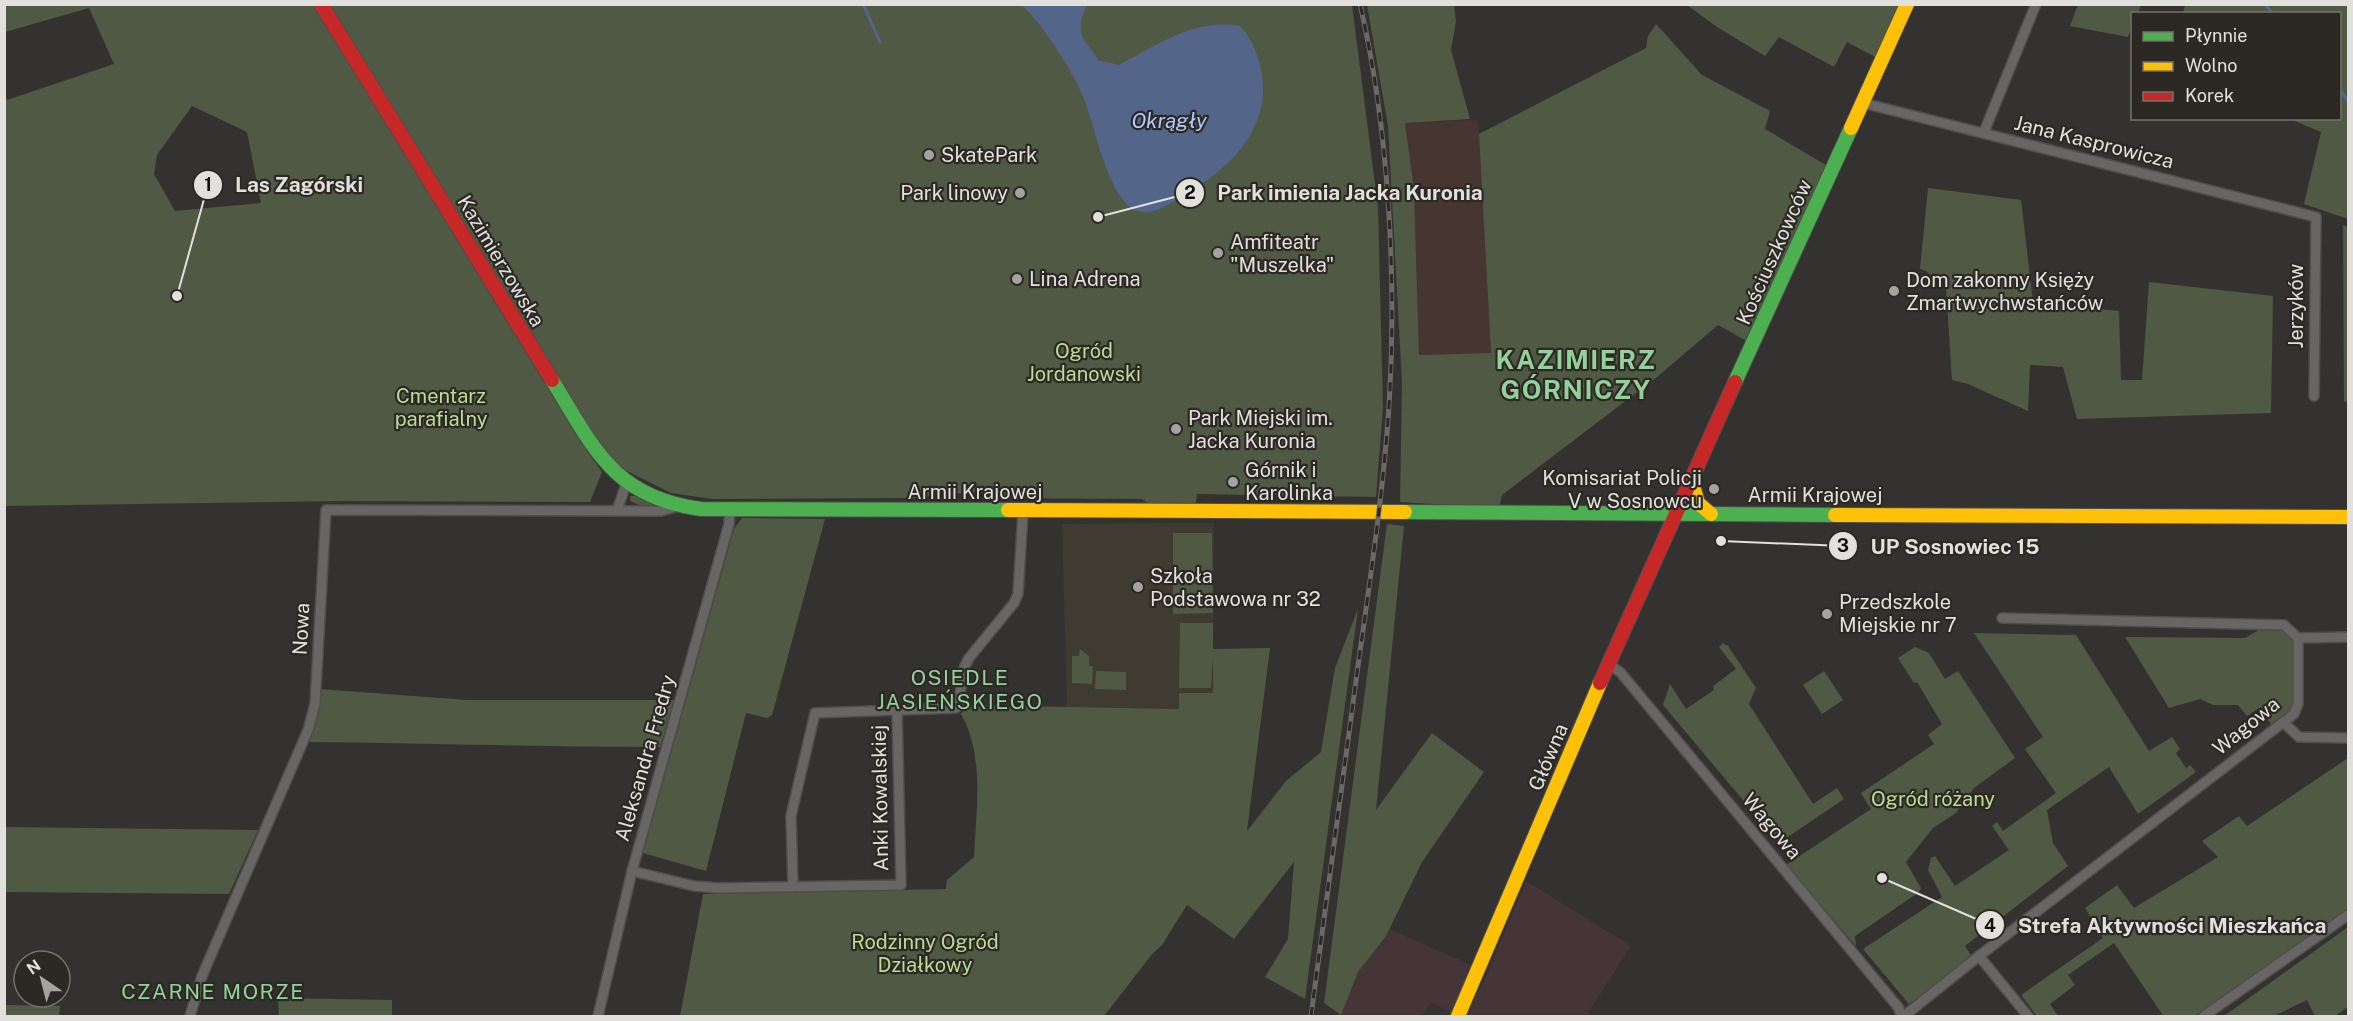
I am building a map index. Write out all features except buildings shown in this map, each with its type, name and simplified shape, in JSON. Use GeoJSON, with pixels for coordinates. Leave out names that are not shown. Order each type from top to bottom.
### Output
{"type":"FeatureCollection","features":[{"type":"Feature","properties":{"kind":"street","name":"Kazimierzowska"},"geometry":{"type":"LineString","coordinates":[[321,4],[600,458],[627,482],[648,495],[679,506]]}},
{"type":"Feature","properties":{"kind":"street","name":"Kościuszkowców"},"geometry":{"type":"LineString","coordinates":[[1676,514],[1907,4]]}},
{"type":"Feature","properties":{"kind":"street"},"geometry":{"type":"LineString","coordinates":[[1984,132],[2036,4]]}},
{"type":"Feature","properties":{"kind":"street","name":"Jana Kasprowicza"},"geometry":{"type":"LineString","coordinates":[[1863,103],[2316,217]]}},
{"type":"Feature","properties":{"kind":"street","name":"Jerzyków"},"geometry":{"type":"LineString","coordinates":[[2314,396],[2316,217]]}},
{"type":"Feature","properties":{"kind":"street"},"geometry":{"type":"LineString","coordinates":[[1692,481],[1698,503],[1711,514]]}},
{"type":"Feature","properties":{"kind":"street"},"geometry":{"type":"LineString","coordinates":[[617,510],[627,482]]}},
{"type":"Feature","properties":{"kind":"street","name":"Armii Krajowej"},"geometry":{"type":"LineString","coordinates":[[679,506],[730,509],[1023,512],[1276,511],[2349,517]]}},
{"type":"Feature","properties":{"kind":"street","name":"Nowa"},"geometry":{"type":"LineString","coordinates":[[190,1017],[201,976],[308,730],[315,704],[326,510],[661,511],[679,506]]}},
{"type":"Feature","properties":{"kind":"street","name":"Aleksandra Fredry"},"geometry":{"type":"LineString","coordinates":[[598,1017],[632,871],[729,524],[730,509]]}},
{"type":"Feature","properties":{"kind":"street","name":"Anki Kowalskiej"},"geometry":{"type":"LineString","coordinates":[[793,887],[791,816],[815,713],[951,710],[959,704],[966,664],[1014,603],[1018,594],[1023,512]]}},
{"type":"Feature","properties":{"kind":"street","name":"Główna"},"geometry":{"type":"LineString","coordinates":[[1458,1017],[1608,663],[1676,514]]}},
{"type":"Feature","properties":{"kind":"street"},"geometry":{"type":"LineString","coordinates":[[2001,618],[2284,625],[2298,638],[2349,638]]}},
{"type":"Feature","properties":{"kind":"street","name":"Wagowa"},"geometry":{"type":"LineString","coordinates":[[1608,663],[1621,673],[1771,852],[1899,1007],[1903,1017],[2294,714],[2298,704],[2298,638]]}},
{"type":"Feature","properties":{"kind":"street","name":"Anki Kowalskiej"},"geometry":{"type":"LineString","coordinates":[[632,871],[694,886],[901,885],[897,710]]}},
{"type":"Feature","properties":{"kind":"street"},"geometry":{"type":"LineString","coordinates":[[2283,722],[2296,735],[2349,738]]}},
{"type":"Feature","properties":{"kind":"street"},"geometry":{"type":"LineString","coordinates":[[2204,1017],[2349,915]]}},
{"type":"Feature","properties":{"kind":"street"},"geometry":{"type":"LineString","coordinates":[[1979,956],[2028,1017]]}},
{"type":"Feature","properties":{"kind":"shaded area"},"geometry":{"type":"Polygon","coordinates":[[[1477,121],[1479,134],[1491,353],[1419,355],[1414,189],[1405,123],[1477,121]]]}},
{"type":"Feature","properties":{"kind":"shaded area","name":"Szkoła Podstawowa nr 32"},"geometry":{"type":"Polygon","coordinates":[[[1214,523],[1213,693],[1179,709],[1067,707],[1062,524],[1214,523]]]}},
{"type":"Feature","properties":{"kind":"shaded area"},"geometry":{"type":"Polygon","coordinates":[[[1526,881],[1631,946],[1586,1016],[1465,1016],[1484,981],[1526,881]]]}},
{"type":"Feature","properties":{"kind":"shaded area"},"geometry":{"type":"Polygon","coordinates":[[[1389,929],[1471,965],[1451,1012],[1431,1003],[1421,1016],[1341,1015],[1358,972],[1389,929]]]}},
{"type":"Feature","properties":{"kind":"green space"},"geometry":{"type":"Polygon","coordinates":[[[2078,4],[2141,5],[2138,12],[2131,12],[2131,30],[2128,37],[2070,26],[2078,4]]]}},
{"type":"Feature","properties":{"kind":"green space","name":"Cmentarz parafialny"},"geometry":{"type":"Polygon","coordinates":[[[5,5],[313,5],[578,438],[602,472],[590,502],[345,501],[5,506],[4,93],[7,100],[114,64],[89,8],[5,32],[5,5]],[[192,106],[157,155],[154,174],[175,211],[261,203],[247,132],[192,106]]]}},
{"type":"Feature","properties":{"kind":"green space","name":"Ogród Jordanowski"},"geometry":{"type":"Polygon","coordinates":[[[329,5],[1352,5],[1378,208],[1383,407],[1376,497],[1197,494],[1196,503],[1148,503],[1142,499],[993,498],[989,493],[931,494],[927,498],[712,499],[671,493],[627,471],[604,454],[329,5]]]}},
{"type":"Feature","properties":{"kind":"green space"},"geometry":{"type":"Polygon","coordinates":[[[1367,5],[1454,5],[1456,21],[1451,50],[1470,119],[1405,123],[1414,189],[1419,355],[1491,353],[1479,134],[1646,48],[1648,36],[1656,24],[1702,75],[1770,111],[1765,129],[1831,168],[1783,260],[1750,343],[1718,325],[1657,377],[1502,495],[1499,508],[1400,502],[1402,383],[1388,126],[1367,5]]]}},
{"type":"Feature","properties":{"kind":"green space"},"geometry":{"type":"Polygon","coordinates":[[[1687,5],[1899,5],[1879,59],[1847,42],[1834,67],[1779,37],[1765,56],[1717,27],[1687,5]]]}},
{"type":"Feature","properties":{"kind":"green space"},"geometry":{"type":"Polygon","coordinates":[[[2185,5],[2348,5],[2348,219],[2304,204],[2321,132],[2292,120],[2341,120],[2341,12],[2183,12],[2185,5]]]}},
{"type":"Feature","properties":{"kind":"green space"},"geometry":{"type":"Polygon","coordinates":[[[1928,188],[2021,200],[2033,302],[2119,311],[2121,380],[2142,380],[2149,282],[2273,296],[2271,413],[2077,419],[2063,367],[2030,365],[2028,411],[1968,384],[1952,380],[1946,288],[1926,271],[1920,269],[1928,188]]]}},
{"type":"Feature","properties":{"kind":"green space"},"geometry":{"type":"Polygon","coordinates":[[[2343,225],[2348,227],[2348,401],[2344,402],[2343,225]]]}},
{"type":"Feature","properties":{"kind":"green space"},"geometry":{"type":"Polygon","coordinates":[[[630,496],[636,496],[657,505],[643,507],[630,501],[630,496]]]}},
{"type":"Feature","properties":{"kind":"green space"},"geometry":{"type":"Polygon","coordinates":[[[742,518],[825,519],[772,715],[767,718],[746,713],[706,871],[643,853],[734,529],[742,518]]]}},
{"type":"Feature","properties":{"kind":"green space"},"geometry":{"type":"Polygon","coordinates":[[[1387,524],[1404,526],[1376,810],[1432,733],[1484,772],[1422,862],[1386,936],[1358,972],[1341,1015],[1324,1003],[1387,524]]]}},
{"type":"Feature","properties":{"kind":"green space"},"geometry":{"type":"Polygon","coordinates":[[[1173,533],[1212,533],[1213,613],[1173,614],[1173,533]]]}},
{"type":"Feature","properties":{"kind":"green space","name":"Rodzinny Ogród Działkowy"},"geometry":{"type":"Polygon","coordinates":[[[1358,609],[1305,999],[1265,977],[1288,939],[1294,862],[1234,939],[1187,905],[1162,945],[1153,953],[1104,1016],[680,1016],[703,894],[946,889],[947,880],[974,857],[977,802],[976,765],[969,731],[961,714],[967,705],[1179,709],[1179,693],[1213,693],[1213,655],[1211,688],[1179,688],[1180,623],[1213,623],[1213,649],[1270,648],[1247,831],[1286,781],[1321,752],[1335,668],[1358,609]]]}},
{"type":"Feature","properties":{"kind":"green space"},"geometry":{"type":"Polygon","coordinates":[[[2259,630],[2286,630],[2296,645],[2293,711],[2272,725],[2259,708],[2247,716],[2238,705],[2213,705],[2200,699],[2169,708],[2125,637],[2245,638],[2259,630]]]}},
{"type":"Feature","properties":{"kind":"green space"},"geometry":{"type":"Polygon","coordinates":[[[1974,633],[2076,635],[2149,751],[2172,737],[2180,749],[2176,753],[2186,768],[2190,765],[2196,772],[2138,814],[2109,767],[2047,810],[2053,843],[2068,866],[1965,946],[1972,957],[1909,1004],[1863,949],[1942,897],[1928,870],[1931,858],[1935,856],[1955,886],[2009,850],[1992,826],[1997,822],[2003,831],[2056,793],[2025,749],[2043,737],[1974,633]]]}},
{"type":"Feature","properties":{"kind":"green space"},"geometry":{"type":"Polygon","coordinates":[[[1723,643],[1728,646],[1756,688],[1749,704],[1813,804],[1837,788],[1844,799],[1779,843],[1663,705],[1670,684],[1686,709],[1714,690],[1713,686],[1736,669],[1719,647],[1723,643]]]}},
{"type":"Feature","properties":{"kind":"green space","name":"Ogród różany"},"geometry":{"type":"Polygon","coordinates":[[[1915,647],[1929,653],[1945,679],[1958,671],[2015,758],[1974,788],[1956,813],[1933,828],[1906,862],[1921,888],[1919,892],[1855,936],[1856,946],[1786,865],[1871,809],[1861,793],[1934,744],[1928,735],[1942,724],[1917,682],[1914,683],[1898,658],[1915,647]]]}},
{"type":"Feature","properties":{"kind":"green space"},"geometry":{"type":"Polygon","coordinates":[[[1080,649],[1089,656],[1089,666],[1093,666],[1092,684],[1072,683],[1072,656],[1079,656],[1080,649]]]}},
{"type":"Feature","properties":{"kind":"green space"},"geometry":{"type":"Polygon","coordinates":[[[1096,671],[1126,672],[1126,690],[1095,689],[1096,671]]]}},
{"type":"Feature","properties":{"kind":"green space"},"geometry":{"type":"Polygon","coordinates":[[[1824,671],[1843,700],[1822,714],[1803,685],[1824,671]]]}},
{"type":"Feature","properties":{"kind":"green space"},"geometry":{"type":"Polygon","coordinates":[[[320,689],[467,700],[674,700],[660,747],[308,742],[320,689]]]}},
{"type":"Feature","properties":{"kind":"green space"},"geometry":{"type":"Polygon","coordinates":[[[2348,758],[2348,910],[2195,1016],[2160,1016],[2162,1014],[2114,943],[2068,975],[2075,985],[2050,1004],[2058,1016],[2037,1016],[2021,995],[2103,938],[2085,908],[2117,885],[2134,908],[2218,857],[2202,841],[2239,816],[2247,826],[2348,758]]]}},
{"type":"Feature","properties":{"kind":"green space"},"geometry":{"type":"Polygon","coordinates":[[[5,827],[258,830],[229,894],[5,892],[5,827]]]}},
{"type":"Feature","properties":{"kind":"green space"},"geometry":{"type":"Polygon","coordinates":[[[2348,927],[2348,1007],[2335,1016],[2315,1016],[2307,1000],[2274,1016],[2224,1016],[2348,927]]]}},
{"type":"Feature","properties":{"kind":"green space"},"geometry":{"type":"Polygon","coordinates":[[[278,998],[392,1000],[392,1016],[279,1016],[278,998]]]}},
{"type":"Feature","properties":{"kind":"green space"},"geometry":{"type":"Polygon","coordinates":[[[5,1005],[12,1005],[12,1009],[60,1009],[59,1016],[5,1016],[5,1005]]]}},
{"type":"Feature","properties":{"kind":"water","name":"Okrągły"},"geometry":{"type":"Polygon","coordinates":[[[1021,5],[1087,5],[1081,22],[1084,39],[1098,60],[1119,65],[1162,42],[1192,30],[1207,26],[1240,26],[1257,54],[1263,87],[1261,107],[1246,142],[1218,172],[1169,204],[1148,212],[1130,207],[1112,182],[1084,99],[1073,76],[1047,35],[1021,5]]]}},
{"type":"Feature","properties":{"kind":"waterway"},"geometry":{"type":"LineString","coordinates":[[863,4],[880,42]]}},
{"type":"Feature","properties":{"kind":"waterway"},"geometry":{"type":"LineString","coordinates":[[2265,4],[2271,12]]}},
{"type":"Feature","properties":{"kind":"waterway"},"geometry":{"type":"LineString","coordinates":[[2341,91],[2348,101]]}},
{"type":"Feature","properties":{"kind":"railway"},"geometry":{"type":"LineString","coordinates":[[1311,1016],[1376,537],[1389,407],[1392,308],[1388,204],[1378,102],[1360,4]]}},
{"type":"Feature","properties":{"kind":"traffic: fast"},"geometry":{"type":"LineString","coordinates":[[1735,382],[1851,128]]}},
{"type":"Feature","properties":{"kind":"traffic: fast"},"geometry":{"type":"LineString","coordinates":[[552,380],[594,448],[609,466],[626,481],[646,493],[671,503],[701,509],[1008,510]]}},
{"type":"Feature","properties":{"kind":"traffic: fast"},"geometry":{"type":"LineString","coordinates":[[1405,512],[1835,515]]}},
{"type":"Feature","properties":{"kind":"traffic: slow"},"geometry":{"type":"LineString","coordinates":[[1851,128],[1907,4]]}},
{"type":"Feature","properties":{"kind":"traffic: slow"},"geometry":{"type":"LineString","coordinates":[[1692,482],[1698,503],[1711,514]]}},
{"type":"Feature","properties":{"kind":"traffic: slow"},"geometry":{"type":"LineString","coordinates":[[1008,510],[1405,512]]}},
{"type":"Feature","properties":{"kind":"traffic: slow"},"geometry":{"type":"LineString","coordinates":[[1835,515],[2348,517]]}},
{"type":"Feature","properties":{"kind":"traffic: slow"},"geometry":{"type":"LineString","coordinates":[[1458,1016],[1600,683]]}},
{"type":"Feature","properties":{"kind":"traffic: jam"},"geometry":{"type":"LineString","coordinates":[[321,4],[552,380]]}},
{"type":"Feature","properties":{"kind":"traffic: jam"},"geometry":{"type":"LineString","coordinates":[[1600,683],[1735,382]]}},
{"type":"Feature","properties":{"kind":"place","name":"SkatePark"},"geometry":{"type":"Point","coordinates":[929,155]}},
{"type":"Feature","properties":{"kind":"place","name":"Park linowy"},"geometry":{"type":"Point","coordinates":[1020,193]}},
{"type":"Feature","properties":{"kind":"place","name":"Park imienia Jacka Kuronia"},"geometry":{"type":"Point","coordinates":[1098,217]}},
{"type":"Feature","properties":{"kind":"place","name":"Amfiteatr \"Muszelka\""},"geometry":{"type":"Point","coordinates":[1218,253]}},
{"type":"Feature","properties":{"kind":"place","name":"Lina Adrena"},"geometry":{"type":"Point","coordinates":[1017,279]}},
{"type":"Feature","properties":{"kind":"place","name":"Dom zakonny Księży Zmartwychwstańców"},"geometry":{"type":"Point","coordinates":[1894,291]}},
{"type":"Feature","properties":{"kind":"place","name":"Las Zagórski"},"geometry":{"type":"Point","coordinates":[177,296]}},
{"type":"Feature","properties":{"kind":"place","name":"Park Miejski im. Jacka Kuronia"},"geometry":{"type":"Point","coordinates":[1176,429]}},
{"type":"Feature","properties":{"kind":"place","name":"Górnik i Karolinka"},"geometry":{"type":"Point","coordinates":[1233,482]}},
{"type":"Feature","properties":{"kind":"place","name":"Komisariat Policji V w Sosnowcu"},"geometry":{"type":"Point","coordinates":[1714,489]}},
{"type":"Feature","properties":{"kind":"place","name":"UP Sosnowiec 15"},"geometry":{"type":"Point","coordinates":[1721,541]}},
{"type":"Feature","properties":{"kind":"place","name":"Szkoła Podstawowa nr 32"},"geometry":{"type":"Point","coordinates":[1138,587]}},
{"type":"Feature","properties":{"kind":"place","name":"Przedszkole Miejskie nr 7"},"geometry":{"type":"Point","coordinates":[1827,614]}},
{"type":"Feature","properties":{"kind":"place","name":"Strefa Aktywności Mieszkańca"},"geometry":{"type":"Point","coordinates":[1882,878]}},
{"type":"Feature","properties":{"kind":"district","name":"KAZIMIERZ GÓRNICZY"},"geometry":{"type":"Point","coordinates":[1576,374]}},
{"type":"Feature","properties":{"kind":"district","name":"OSIEDLE JASIEŃSKIEGO"},"geometry":{"type":"Point","coordinates":[960,689]}},
{"type":"Feature","properties":{"kind":"district","name":"CZARNE MORZE"},"geometry":{"type":"Point","coordinates":[213,991]}}]}
